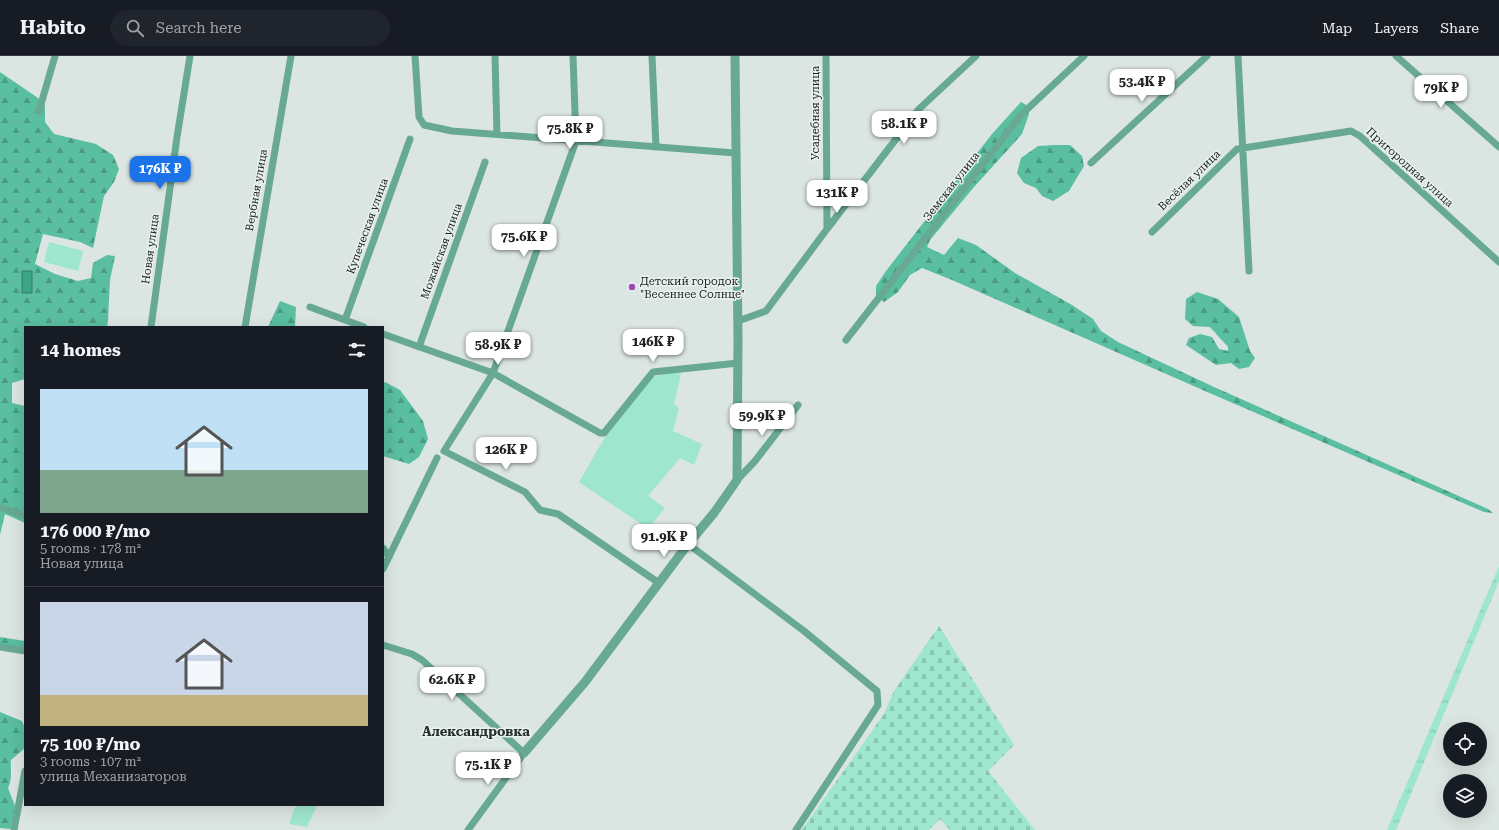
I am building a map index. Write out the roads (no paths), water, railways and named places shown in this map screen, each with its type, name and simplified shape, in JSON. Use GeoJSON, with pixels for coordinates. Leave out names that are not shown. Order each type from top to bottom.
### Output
{"type":"FeatureCollection","features":[{"type":"Feature","properties":{"kind":"street"},"geometry":{"type":"LineString","coordinates":[[39,111],[55,56]]}},
{"type":"Feature","properties":{"kind":"street","name":"Новая улица"},"geometry":{"type":"LineString","coordinates":[[151,326],[190,56]]}},
{"type":"Feature","properties":{"kind":"street","name":"Вербная улица"},"geometry":{"type":"LineString","coordinates":[[245,326],[291,56]]}},
{"type":"Feature","properties":{"kind":"street"},"geometry":{"type":"LineString","coordinates":[[415,56],[418,117],[424,125],[452,131],[736,153]]}},
{"type":"Feature","properties":{"kind":"street"},"geometry":{"type":"LineString","coordinates":[[494,56],[497,134]]}},
{"type":"Feature","properties":{"kind":"street"},"geometry":{"type":"LineString","coordinates":[[573,56],[576,141],[493,373],[444,451],[526,492],[540,510],[558,514],[659,583]]}},
{"type":"Feature","properties":{"kind":"street"},"geometry":{"type":"LineString","coordinates":[[652,56],[656,147]]}},
{"type":"Feature","properties":{"kind":"street"},"geometry":{"type":"LineString","coordinates":[[735,56],[738,321],[737,480]]}},
{"type":"Feature","properties":{"kind":"street","name":"Усадебная улица"},"geometry":{"type":"LineString","coordinates":[[826,56],[827,228]]}},
{"type":"Feature","properties":{"kind":"street"},"geometry":{"type":"LineString","coordinates":[[738,321],[766,311],[827,228],[919,109],[976,56]]}},
{"type":"Feature","properties":{"kind":"street","name":"Земская улица"},"geometry":{"type":"LineString","coordinates":[[846,340],[1021,115],[1084,56]]}},
{"type":"Feature","properties":{"kind":"street"},"geometry":{"type":"LineString","coordinates":[[1091,163],[1207,56]]}},
{"type":"Feature","properties":{"kind":"street"},"geometry":{"type":"LineString","coordinates":[[1238,56],[1249,271]]}},
{"type":"Feature","properties":{"kind":"street"},"geometry":{"type":"LineString","coordinates":[[1396,56],[1499,147]]}},
{"type":"Feature","properties":{"kind":"street","name":"Пригородная улица"},"geometry":{"type":"LineString","coordinates":[[1243,147],[1351,132],[1360,136],[1499,262]]}},
{"type":"Feature","properties":{"kind":"street","name":"Купеческая улица"},"geometry":{"type":"LineString","coordinates":[[345,320],[410,139]]}},
{"type":"Feature","properties":{"kind":"street","name":"Весёлая улица"},"geometry":{"type":"LineString","coordinates":[[1152,232],[1237,148],[1243,147]]}},
{"type":"Feature","properties":{"kind":"street","name":"Можайская улица"},"geometry":{"type":"LineString","coordinates":[[419,347],[485,162]]}},
{"type":"Feature","properties":{"kind":"street"},"geometry":{"type":"LineString","coordinates":[[310,307],[361,326]]}},
{"type":"Feature","properties":{"kind":"street"},"geometry":{"type":"LineString","coordinates":[[384,334],[493,373],[600,433],[604,432],[652,372],[738,363]]}},
{"type":"Feature","properties":{"kind":"street"},"geometry":{"type":"LineString","coordinates":[[468,830],[524,753],[585,682],[688,544],[714,513],[737,480],[755,461],[798,405]]}},
{"type":"Feature","properties":{"kind":"street"},"geometry":{"type":"LineString","coordinates":[[384,567],[437,458]]}},
{"type":"Feature","properties":{"kind":"street"},"geometry":{"type":"LineString","coordinates":[[0,507],[24,516]]}},
{"type":"Feature","properties":{"kind":"street"},"geometry":{"type":"LineString","coordinates":[[688,544],[804,631],[877,691],[878,705],[796,830]]}},
{"type":"Feature","properties":{"kind":"street"},"geometry":{"type":"LineString","coordinates":[[384,550],[389,557]]}},
{"type":"Feature","properties":{"kind":"street"},"geometry":{"type":"LineString","coordinates":[[384,645],[412,654],[422,660],[524,753]]}},
{"type":"Feature","properties":{"kind":"street"},"geometry":{"type":"LineString","coordinates":[[0,647],[24,651]]}},
{"type":"Feature","properties":{"kind":"street"},"geometry":{"type":"LineString","coordinates":[[14,830],[24,776]]}},
{"type":"Feature","properties":{"kind":"place","name":"Детский городок \"Весеннее Солнце\""},"geometry":{"type":"Point","coordinates":[632,287]}},
{"type":"Feature","properties":{"kind":"district","name":"Александровка"},"geometry":{"type":"Point","coordinates":[476,731]}}]}
